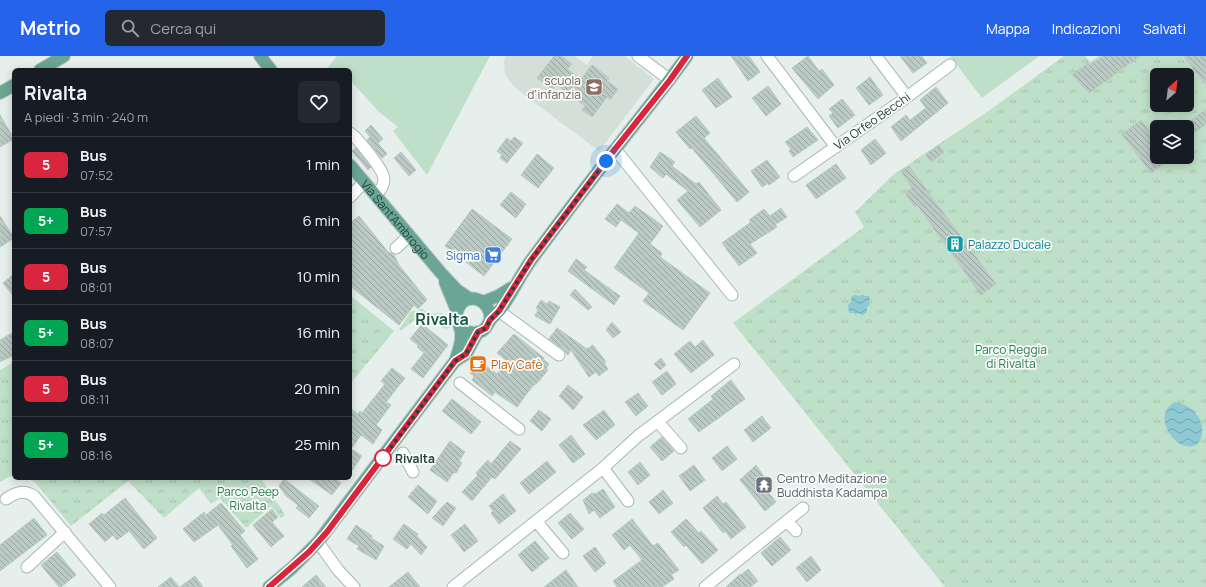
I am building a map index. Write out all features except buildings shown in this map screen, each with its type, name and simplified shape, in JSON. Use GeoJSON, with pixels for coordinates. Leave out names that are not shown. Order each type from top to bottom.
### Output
{"type":"FeatureCollection","features":[{"type":"Feature","properties":{"kind":"main road"},"geometry":{"type":"LineString","coordinates":[[43,68],[64,56]]}},
{"type":"Feature","properties":{"kind":"main road"},"geometry":{"type":"LineString","coordinates":[[260,56],[269,68]]}},
{"type":"Feature","properties":{"kind":"main road"},"geometry":{"type":"LineString","coordinates":[[460,327],[468,332],[478,332],[486,328],[490,320],[499,311],[531,260],[687,56]]}},
{"type":"Feature","properties":{"kind":"main road"},"geometry":{"type":"LineString","coordinates":[[0,93],[12,86]]}},
{"type":"Feature","properties":{"kind":"main road","name":"Via Sant'Ambrogio"},"geometry":{"type":"LineString","coordinates":[[352,167],[441,273],[457,290],[470,299]]}},
{"type":"Feature","properties":{"kind":"main road","name":"Via Sant'Ambrogio"},"geometry":{"type":"LineString","coordinates":[[441,273],[457,311]]}},
{"type":"Feature","properties":{"kind":"main road"},"geometry":{"type":"LineString","coordinates":[[484,302],[498,296],[514,286]]}},
{"type":"Feature","properties":{"kind":"main road"},"geometry":{"type":"LineString","coordinates":[[269,587],[292,568],[318,542],[455,361],[461,343],[460,327],[457,319],[457,311],[460,305],[470,299],[484,302],[490,310],[490,320]]}},
{"type":"Feature","properties":{"kind":"main road"},"geometry":{"type":"LineString","coordinates":[[455,361],[466,354],[478,332]]}},
{"type":"Feature","properties":{"kind":"street"},"geometry":{"type":"LineString","coordinates":[[638,56],[670,80]]}},
{"type":"Feature","properties":{"kind":"street"},"geometry":{"type":"LineString","coordinates":[[767,56],[836,147]]}},
{"type":"Feature","properties":{"kind":"street"},"geometry":{"type":"LineString","coordinates":[[876,56],[907,97]]}},
{"type":"Feature","properties":{"kind":"street","name":"Via Orfeo Becchi"},"geometry":{"type":"LineString","coordinates":[[794,176],[950,65]]}},
{"type":"Feature","properties":{"kind":"street"},"geometry":{"type":"LineString","coordinates":[[352,135],[382,172],[384,180],[382,189],[375,196]]}},
{"type":"Feature","properties":{"kind":"street"},"geometry":{"type":"LineString","coordinates":[[615,149],[732,295]]}},
{"type":"Feature","properties":{"kind":"street"},"geometry":{"type":"LineString","coordinates":[[352,195],[364,182]]}},
{"type":"Feature","properties":{"kind":"street"},"geometry":{"type":"LineString","coordinates":[[396,248],[409,236]]}},
{"type":"Feature","properties":{"kind":"street"},"geometry":{"type":"LineString","coordinates":[[499,311],[559,355]]}},
{"type":"Feature","properties":{"kind":"street"},"geometry":{"type":"LineString","coordinates":[[453,587],[603,468],[638,436],[734,364]]}},
{"type":"Feature","properties":{"kind":"street"},"geometry":{"type":"LineString","coordinates":[[460,383],[519,429]]}},
{"type":"Feature","properties":{"kind":"street"},"geometry":{"type":"LineString","coordinates":[[658,422],[681,448]]}},
{"type":"Feature","properties":{"kind":"street"},"geometry":{"type":"LineString","coordinates":[[403,453],[413,472]]}},
{"type":"Feature","properties":{"kind":"street"},"geometry":{"type":"LineString","coordinates":[[603,468],[628,501]]}},
{"type":"Feature","properties":{"kind":"street"},"geometry":{"type":"LineString","coordinates":[[6,499],[20,492],[29,493],[40,502],[110,587]]}},
{"type":"Feature","properties":{"kind":"street"},"geometry":{"type":"LineString","coordinates":[[706,587],[803,508]]}},
{"type":"Feature","properties":{"kind":"street"},"geometry":{"type":"LineString","coordinates":[[536,521],[563,553]]}},
{"type":"Feature","properties":{"kind":"street"},"geometry":{"type":"LineString","coordinates":[[787,521],[796,531]]}},
{"type":"Feature","properties":{"kind":"street"},"geometry":{"type":"LineString","coordinates":[[27,567],[65,532]]}},
{"type":"Feature","properties":{"kind":"street"},"geometry":{"type":"LineString","coordinates":[[318,542],[338,570],[354,587]]}},
{"type":"Feature","properties":{"kind":"shaded area"},"geometry":{"type":"Polygon","coordinates":[[[505,56],[575,56],[587,65],[593,56],[625,56],[654,79],[599,151],[524,95],[512,84],[505,74],[505,56]]]}},
{"type":"Feature","properties":{"kind":"green space"},"geometry":{"type":"Polygon","coordinates":[[[337,56],[490,56],[427,175],[393,131],[398,127],[379,112],[352,82],[352,68],[328,68],[337,56]]]}},
{"type":"Feature","properties":{"kind":"green space"},"geometry":{"type":"Polygon","coordinates":[[[950,56],[1039,56],[982,98],[950,56]]]}},
{"type":"Feature","properties":{"kind":"green space","name":"Parco Reggia di Rivalta"},"geometry":{"type":"Polygon","coordinates":[[[1064,56],[1085,56],[1090,62],[1099,56],[1206,56],[1206,587],[945,587],[733,323],[864,227],[855,212],[894,174],[987,112],[1064,56]]]}},
{"type":"Feature","properties":{"kind":"green space"},"geometry":{"type":"Polygon","coordinates":[[[352,297],[394,331],[352,382],[352,297]]]}},
{"type":"Feature","properties":{"kind":"green space"},"geometry":{"type":"Polygon","coordinates":[[[422,308],[427,314],[440,313],[448,315],[451,322],[451,327],[445,329],[430,318],[423,316],[418,317],[402,330],[399,330],[411,311],[418,311],[422,308]]]}},
{"type":"Feature","properties":{"kind":"green space"},"geometry":{"type":"Polygon","coordinates":[[[12,363],[12,475],[0,482],[0,370],[12,363]]]}},
{"type":"Feature","properties":{"kind":"green space","name":"Parco Peep Rivalta"},"geometry":{"type":"Polygon","coordinates":[[[31,480],[262,480],[285,515],[281,518],[271,506],[246,528],[220,498],[211,504],[199,488],[164,518],[128,481],[71,526],[34,481],[31,480]]]}},
{"type":"Feature","properties":{"kind":"water"},"geometry":{"type":"Polygon","coordinates":[[[863,294],[864,296],[869,296],[870,298],[870,304],[867,307],[867,312],[863,315],[858,313],[855,315],[854,313],[849,313],[848,305],[851,302],[851,297],[863,294]]]}},
{"type":"Feature","properties":{"kind":"water"},"geometry":{"type":"Polygon","coordinates":[[[1174,402],[1188,407],[1199,418],[1202,433],[1199,442],[1196,445],[1191,447],[1181,444],[1168,431],[1165,414],[1174,402]]]}},
{"type":"Feature","properties":{"kind":"bus line","name":"5"},"geometry":{"type":"LineString","coordinates":[[269,587],[309,552],[327,532],[455,361],[466,354],[478,332],[486,328],[490,320],[499,311],[531,260],[687,56]]}},
{"type":"Feature","properties":{"kind":"place","name":"scuola d'infanzia"},"geometry":{"type":"Point","coordinates":[594,87]}},
{"type":"Feature","properties":{"kind":"place","name":"Palazzo Ducale"},"geometry":{"type":"Point","coordinates":[955,244]}},
{"type":"Feature","properties":{"kind":"place","name":"Sigma"},"geometry":{"type":"Point","coordinates":[493,255]}},
{"type":"Feature","properties":{"kind":"place","name":"Play Cafè"},"geometry":{"type":"Point","coordinates":[478,364]}},
{"type":"Feature","properties":{"kind":"place","name":"Rivalta"},"geometry":{"type":"Point","coordinates":[383,458]}},
{"type":"Feature","properties":{"kind":"place","name":"Centro Meditazione Buddhista Kadampa"},"geometry":{"type":"Point","coordinates":[764,485]}},
{"type":"Feature","properties":{"kind":"district","name":"Rivalta"},"geometry":{"type":"Point","coordinates":[442,319]}},
{"type":"Feature","properties":{"kind":"route"},"geometry":{"type":"LineString","coordinates":[[383,458],[455,361],[466,354],[478,332],[486,328],[490,320],[499,311],[531,260],[606,161]]}}]}
